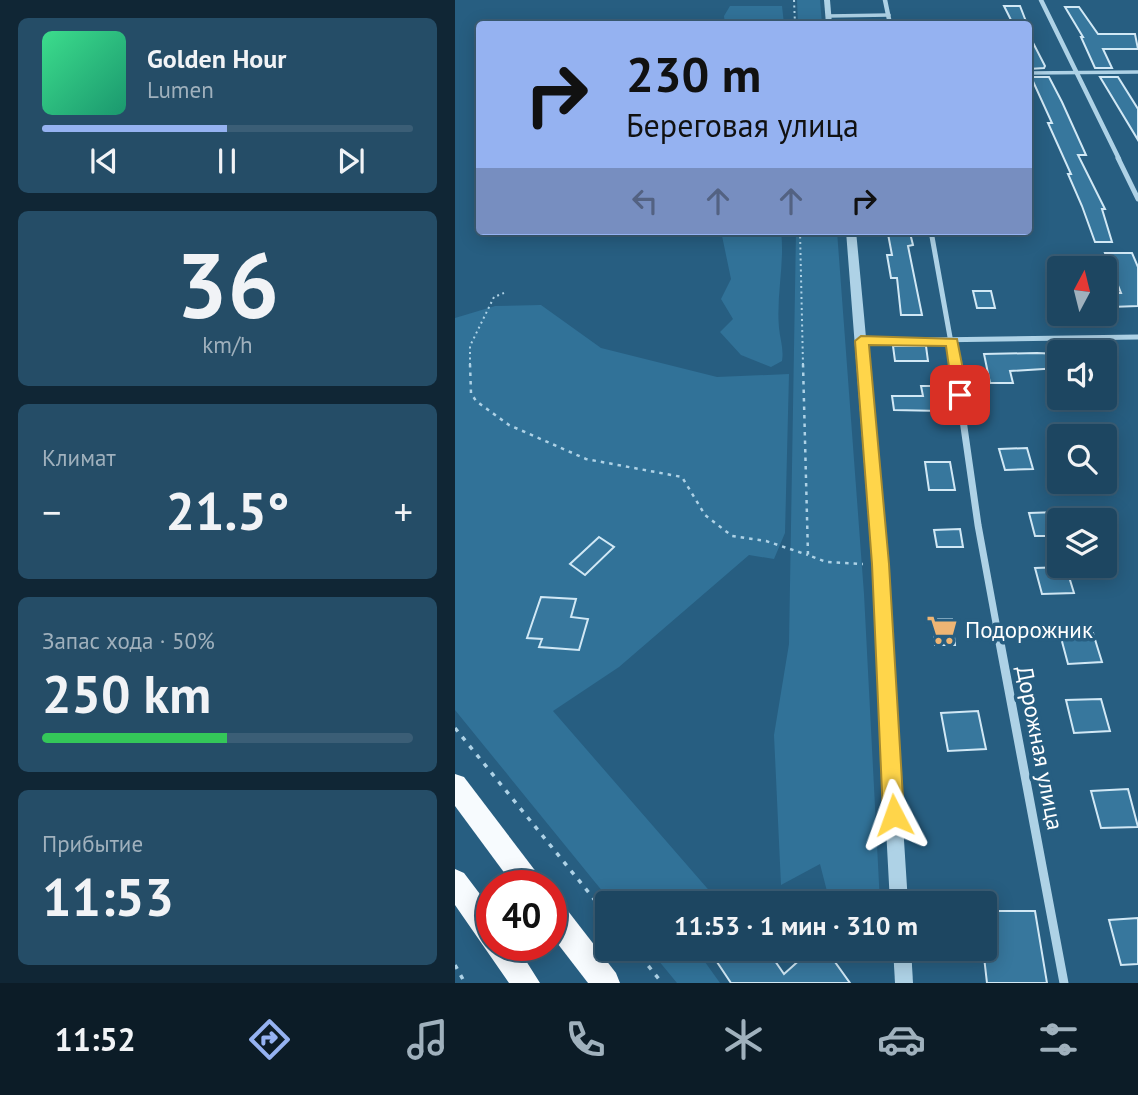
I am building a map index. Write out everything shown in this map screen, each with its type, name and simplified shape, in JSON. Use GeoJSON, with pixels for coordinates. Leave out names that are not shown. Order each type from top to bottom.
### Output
{"type":"FeatureCollection","features":[{"type":"Feature","properties":{"kind":"highway"},"geometry":{"type":"LineString","coordinates":[[455,786],[519,870]]}},
{"type":"Feature","properties":{"kind":"highway"},"geometry":{"type":"LineString","coordinates":[[455,882],[476,912]]}},
{"type":"Feature","properties":{"kind":"highway"},"geometry":{"type":"LineString","coordinates":[[567,933],[606,983]]}},
{"type":"Feature","properties":{"kind":"highway"},"geometry":{"type":"LineString","coordinates":[[510,961],[526,983]]}},
{"type":"Feature","properties":{"kind":"street"},"geometry":{"type":"LineString","coordinates":[[827,0],[829,20]]}},
{"type":"Feature","properties":{"kind":"street"},"geometry":{"type":"LineString","coordinates":[[885,0],[890,21]]}},
{"type":"Feature","properties":{"kind":"street"},"geometry":{"type":"LineString","coordinates":[[1041,0],[1138,199]]}},
{"type":"Feature","properties":{"kind":"street"},"geometry":{"type":"LineString","coordinates":[[851,235],[880,564],[898,891]]}},
{"type":"Feature","properties":{"kind":"street","name":"Дорожная улица"},"geometry":{"type":"LineString","coordinates":[[932,235],[952,342],[973,474],[978,525],[1064,983]]}},
{"type":"Feature","properties":{"kind":"street"},"geometry":{"type":"LineString","coordinates":[[861,341],[952,342],[1138,337]]}},
{"type":"Feature","properties":{"kind":"street"},"geometry":{"type":"LineString","coordinates":[[903,961],[904,983]]}},
{"type":"Feature","properties":{"kind":"lane"},"geometry":{"type":"LineString","coordinates":[[829,20],[889,15]]}},
{"type":"Feature","properties":{"kind":"lane"},"geometry":{"type":"LineString","coordinates":[[1032,73],[1138,72]]}},
{"type":"Feature","properties":{"kind":"path"},"geometry":{"type":"LineString","coordinates":[[795,21],[796,0]]}},
{"type":"Feature","properties":{"kind":"path"},"geometry":{"type":"LineString","coordinates":[[800,235],[808,555]]}},
{"type":"Feature","properties":{"kind":"path"},"geometry":{"type":"LineString","coordinates":[[504,293],[494,297],[470,346],[471,393],[476,401],[509,425],[586,459],[682,477],[705,515],[718,528],[732,536],[767,541],[826,562],[880,564]]}},
{"type":"Feature","properties":{"kind":"path"},"geometry":{"type":"LineString","coordinates":[[455,728],[595,900]]}},
{"type":"Feature","properties":{"kind":"path"},"geometry":{"type":"LineString","coordinates":[[644,961],[662,983]]}},
{"type":"Feature","properties":{"kind":"path"},"geometry":{"type":"LineString","coordinates":[[455,965],[465,983]]}},
{"type":"Feature","properties":{"kind":"shaded area"},"geometry":{"type":"Polygon","coordinates":[[[797,0],[820,0],[822,21],[798,21],[797,0]]]}},
{"type":"Feature","properties":{"kind":"shaded area"},"geometry":{"type":"Polygon","coordinates":[[[730,6],[782,6],[784,21],[725,21],[724,16],[730,6]]]}},
{"type":"Feature","properties":{"kind":"shaded area"},"geometry":{"type":"Polygon","coordinates":[[[722,235],[781,235],[778,316],[782,361],[771,367],[741,355],[720,332],[733,319],[721,299],[731,279],[722,235]]]}},
{"type":"Feature","properties":{"kind":"shaded area"},"geometry":{"type":"Polygon","coordinates":[[[796,235],[837,235],[864,594],[879,891],[827,891],[820,864],[781,885],[774,735],[789,644],[796,235]]]}},
{"type":"Feature","properties":{"kind":"shaded area"},"geometry":{"type":"Polygon","coordinates":[[[541,305],[601,348],[717,377],[789,374],[785,533],[774,559],[749,555],[619,667],[553,711],[710,891],[602,891],[455,710],[455,318],[495,306],[541,305]]]}},
{"type":"Feature","properties":{"kind":"shaded area"},"geometry":{"type":"Polygon","coordinates":[[[659,961],[704,961],[720,983],[677,983],[659,961]]]}},
{"type":"Feature","properties":{"kind":"building"},"geometry":{"type":"Polygon","coordinates":[[[1004,6],[1020,6],[1026,21],[1012,21],[1004,6]]]}},
{"type":"Feature","properties":{"kind":"building"},"geometry":{"type":"Polygon","coordinates":[[[1065,7],[1079,7],[1098,34],[1135,34],[1138,49],[1103,49],[1112,68],[1095,68],[1083,37],[1065,7]]]}},
{"type":"Feature","properties":{"kind":"building"},"geometry":{"type":"Polygon","coordinates":[[[1032,41],[1045,66],[1032,69],[1032,41]]]}},
{"type":"Feature","properties":{"kind":"building"},"geometry":{"type":"Polygon","coordinates":[[[1032,77],[1049,77],[1062,102],[1086,155],[1078,155],[1105,209],[1102,209],[1112,242],[1095,242],[1068,174],[1071,174],[1048,123],[1052,123],[1032,77]]]}},
{"type":"Feature","properties":{"kind":"building"},"geometry":{"type":"Polygon","coordinates":[[[1100,77],[1118,77],[1138,109],[1138,140],[1100,77]]]}},
{"type":"Feature","properties":{"kind":"building"},"geometry":{"type":"Polygon","coordinates":[[[888,235],[910,235],[913,245],[908,246],[922,315],[901,315],[897,278],[891,278],[887,255],[892,255],[888,235]]]}},
{"type":"Feature","properties":{"kind":"building"},"geometry":{"type":"Polygon","coordinates":[[[1105,253],[1132,253],[1138,267],[1138,306],[1117,307],[1117,293],[1121,293],[1117,283],[1117,256],[1106,256],[1105,253]]]}},
{"type":"Feature","properties":{"kind":"building"},"geometry":{"type":"Polygon","coordinates":[[[973,291],[991,291],[995,308],[977,308],[973,291]]]}},
{"type":"Feature","properties":{"kind":"building"},"geometry":{"type":"Polygon","coordinates":[[[893,346],[926,346],[928,361],[895,361],[893,346]]]}},
{"type":"Feature","properties":{"kind":"building"},"geometry":{"type":"Polygon","coordinates":[[[1047,353],[1047,369],[1010,371],[1013,383],[990,383],[984,354],[1047,353]]]}},
{"type":"Feature","properties":{"kind":"building"},"geometry":{"type":"Polygon","coordinates":[[[921,386],[938,386],[942,411],[894,410],[892,396],[923,396],[921,386]]]}},
{"type":"Feature","properties":{"kind":"building"},"geometry":{"type":"Polygon","coordinates":[[[1027,448],[1033,469],[1005,470],[999,449],[1027,448]]]}},
{"type":"Feature","properties":{"kind":"building"},"geometry":{"type":"Polygon","coordinates":[[[925,462],[950,462],[955,490],[929,490],[925,462]]]}},
{"type":"Feature","properties":{"kind":"building"},"geometry":{"type":"Polygon","coordinates":[[[1047,512],[1047,536],[1035,536],[1029,513],[1047,512]]]}},
{"type":"Feature","properties":{"kind":"building"},"geometry":{"type":"Polygon","coordinates":[[[960,529],[963,547],[937,547],[934,530],[960,529]]]}},
{"type":"Feature","properties":{"kind":"building"},"geometry":{"type":"Polygon","coordinates":[[[599,537],[614,547],[585,575],[570,564],[599,537]]]}},
{"type":"Feature","properties":{"kind":"building"},"geometry":{"type":"Polygon","coordinates":[[[1035,568],[1047,568],[1047,578],[1069,578],[1074,593],[1042,594],[1035,568]]]}},
{"type":"Feature","properties":{"kind":"building"},"geometry":{"type":"Polygon","coordinates":[[[541,597],[576,599],[571,617],[588,619],[579,650],[539,647],[542,639],[527,638],[541,597]]]}},
{"type":"Feature","properties":{"kind":"building"},"geometry":{"type":"Polygon","coordinates":[[[933,619],[952,619],[955,645],[935,645],[933,619]]]}},
{"type":"Feature","properties":{"kind":"building"},"geometry":{"type":"Polygon","coordinates":[[[1093,633],[1102,662],[1068,664],[1060,634],[1093,633]]]}},
{"type":"Feature","properties":{"kind":"building"},"geometry":{"type":"Polygon","coordinates":[[[1101,699],[1110,731],[1074,733],[1066,700],[1101,699]]]}},
{"type":"Feature","properties":{"kind":"building"},"geometry":{"type":"Polygon","coordinates":[[[978,711],[986,749],[948,751],[941,713],[978,711]]]}},
{"type":"Feature","properties":{"kind":"building"},"geometry":{"type":"Polygon","coordinates":[[[1128,789],[1138,827],[1101,828],[1091,791],[1128,789]]]}},
{"type":"Feature","properties":{"kind":"building"},"geometry":{"type":"Polygon","coordinates":[[[997,911],[1035,911],[1047,983],[987,983],[984,961],[997,961],[997,911]]]}},
{"type":"Feature","properties":{"kind":"building"},"geometry":{"type":"Polygon","coordinates":[[[1138,918],[1138,964],[1121,965],[1109,920],[1138,918]]]}},
{"type":"Feature","properties":{"kind":"building"},"geometry":{"type":"Polygon","coordinates":[[[716,961],[775,961],[784,974],[798,961],[834,961],[850,983],[731,983],[716,961]]]}},
{"type":"Feature","properties":{"kind":"place","name":"Подорожник"},"geometry":{"type":"Point","coordinates":[942,630]}},
{"type":"Feature","properties":{"kind":"route"},"geometry":{"type":"LineString","coordinates":[[894,815],[880,564],[861,341],[952,342],[960,395]]}}]}
